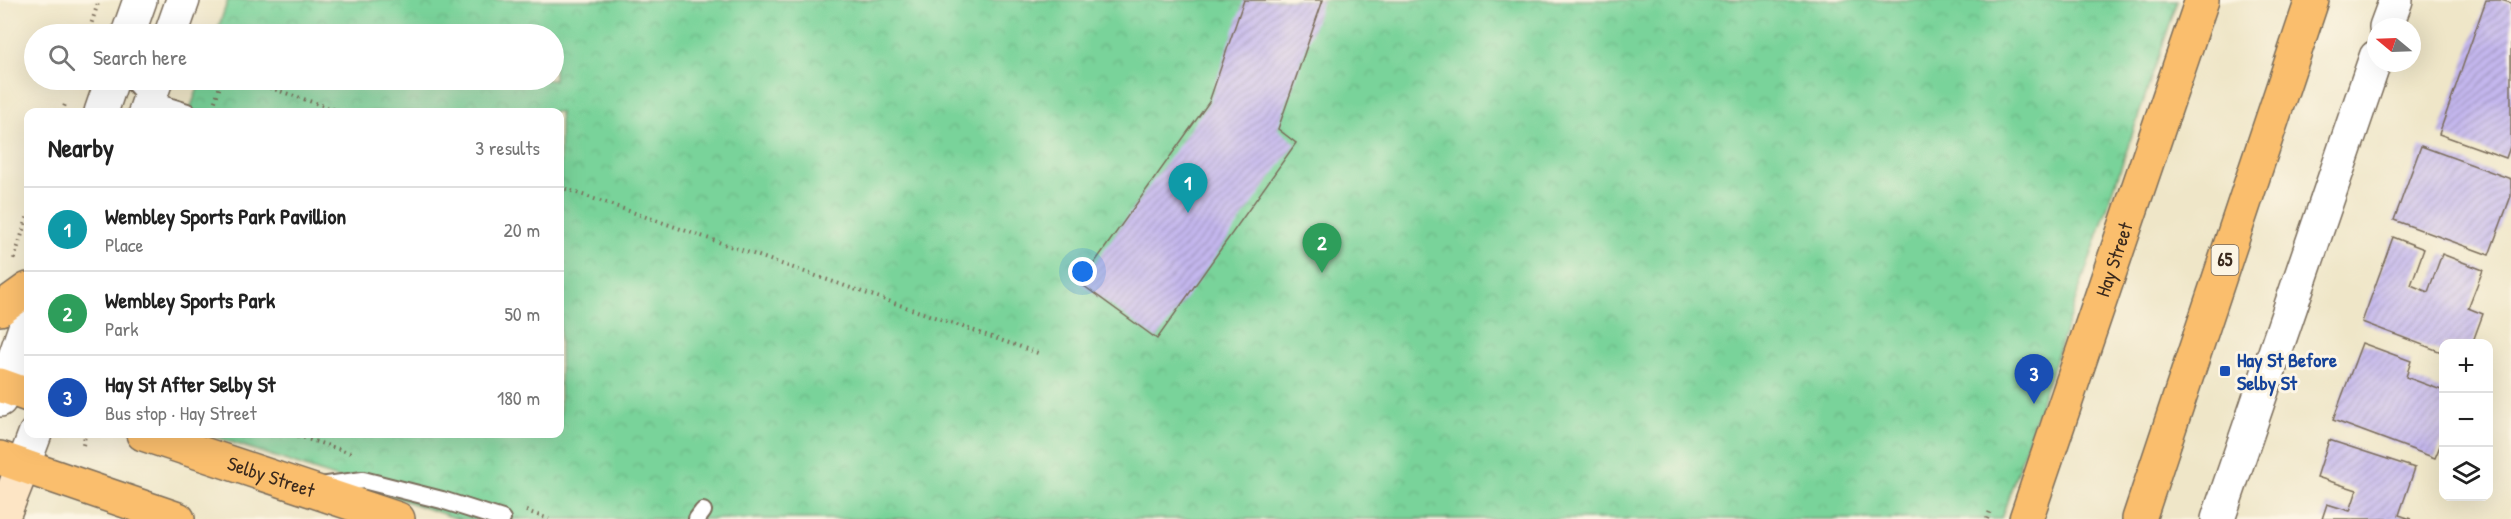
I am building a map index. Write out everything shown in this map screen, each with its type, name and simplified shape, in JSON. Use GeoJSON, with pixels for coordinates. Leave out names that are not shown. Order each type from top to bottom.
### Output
{"type":"FeatureCollection","features":[{"type":"Feature","properties":{"kind":"main road","name":"Hay Street"},"geometry":{"type":"LineString","coordinates":[[2025,519],[2202,0]]}},
{"type":"Feature","properties":{"kind":"main road","name":"65"},"geometry":{"type":"LineString","coordinates":[[2139,519],[2312,0]]}},
{"type":"Feature","properties":{"kind":"main road"},"geometry":{"type":"LineString","coordinates":[[0,309],[21,275]]}},
{"type":"Feature","properties":{"kind":"main road","name":"Selby Street"},"geometry":{"type":"LineString","coordinates":[[156,438],[398,519]]}},
{"type":"Feature","properties":{"kind":"main road"},"geometry":{"type":"LineString","coordinates":[[12,462],[178,519]]}},
{"type":"Feature","properties":{"kind":"street"},"geometry":{"type":"LineString","coordinates":[[132,24],[140,0]]}},
{"type":"Feature","properties":{"kind":"street"},"geometry":{"type":"LineString","coordinates":[[175,24],[183,0]]}},
{"type":"Feature","properties":{"kind":"street"},"geometry":{"type":"LineString","coordinates":[[2389,18],[2396,0]]}},
{"type":"Feature","properties":{"kind":"street"},"geometry":{"type":"LineString","coordinates":[[2218,519],[2371,72]]}},
{"type":"Feature","properties":{"kind":"street"},"geometry":{"type":"LineString","coordinates":[[102,108],[108,90]]}},
{"type":"Feature","properties":{"kind":"street"},"geometry":{"type":"LineString","coordinates":[[8,392],[24,334]]}},
{"type":"Feature","properties":{"kind":"street"},"geometry":{"type":"LineString","coordinates":[[2,519],[12,462],[32,438]]}},
{"type":"Feature","properties":{"kind":"lane"},"geometry":{"type":"LineString","coordinates":[[145,93],[178,108]]}},
{"type":"Feature","properties":{"kind":"lane"},"geometry":{"type":"LineString","coordinates":[[307,488],[363,480],[442,500],[502,519]]}},
{"type":"Feature","properties":{"kind":"path"},"geometry":{"type":"LineString","coordinates":[[91,24],[99,0]]}},
{"type":"Feature","properties":{"kind":"path"},"geometry":{"type":"LineString","coordinates":[[212,108],[219,90]]}},
{"type":"Feature","properties":{"kind":"path"},"geometry":{"type":"LineString","coordinates":[[276,90],[330,108]]}},
{"type":"Feature","properties":{"kind":"path"},"geometry":{"type":"LineString","coordinates":[[564,189],[1038,353]]}},
{"type":"Feature","properties":{"kind":"path"},"geometry":{"type":"LineString","coordinates":[[21,275],[24,249]]}},
{"type":"Feature","properties":{"kind":"path"},"geometry":{"type":"LineString","coordinates":[[83,445],[85,438]]}},
{"type":"Feature","properties":{"kind":"green space"},"geometry":{"type":"Polygon","coordinates":[[[228,0],[2178,0],[2001,519],[458,519],[220,438],[564,438],[564,108],[190,108],[197,90],[564,90],[564,24],[220,24],[228,0]]]}},
{"type":"Feature","properties":{"kind":"building"},"geometry":{"type":"Polygon","coordinates":[[[1244,0],[1323,0],[1278,129],[1296,143],[1157,339],[1080,283],[1209,102],[1244,0]]]}},
{"type":"Feature","properties":{"kind":"building"},"geometry":{"type":"Polygon","coordinates":[[[2486,0],[2511,3],[2511,144],[2506,158],[2439,134],[2486,0]]]}},
{"type":"Feature","properties":{"kind":"building"},"geometry":{"type":"Polygon","coordinates":[[[2421,146],[2511,179],[2511,196],[2489,255],[2394,220],[2421,146]]]}},
{"type":"Feature","properties":{"kind":"building"},"geometry":{"type":"Polygon","coordinates":[[[2393,237],[2424,249],[2411,285],[2428,292],[2442,254],[2483,270],[2468,308],[2483,314],[2474,339],[2439,339],[2439,351],[2362,322],[2393,237]]]}},
{"type":"Feature","properties":{"kind":"building"},"geometry":{"type":"Polygon","coordinates":[[[2362,343],[2411,361],[2406,377],[2439,389],[2439,448],[2435,458],[2333,420],[2362,343]]]}},
{"type":"Feature","properties":{"kind":"building"},"geometry":{"type":"Polygon","coordinates":[[[2329,440],[2415,468],[2399,515],[2411,519],[2322,519],[2327,504],[2350,511],[2357,490],[2317,477],[2329,440]]]}},
{"type":"Feature","properties":{"kind":"place","name":"Wembley Sports Park Pavillion"},"geometry":{"type":"Point","coordinates":[1188,213]}},
{"type":"Feature","properties":{"kind":"place","name":"Wembley Sports Park"},"geometry":{"type":"Point","coordinates":[1322,273]}},
{"type":"Feature","properties":{"kind":"place","name":"Hay St Before Selby St"},"geometry":{"type":"Point","coordinates":[2225,371]}},
{"type":"Feature","properties":{"kind":"place","name":"Hay St After Selby St"},"geometry":{"type":"Point","coordinates":[2034,404]}}]}
